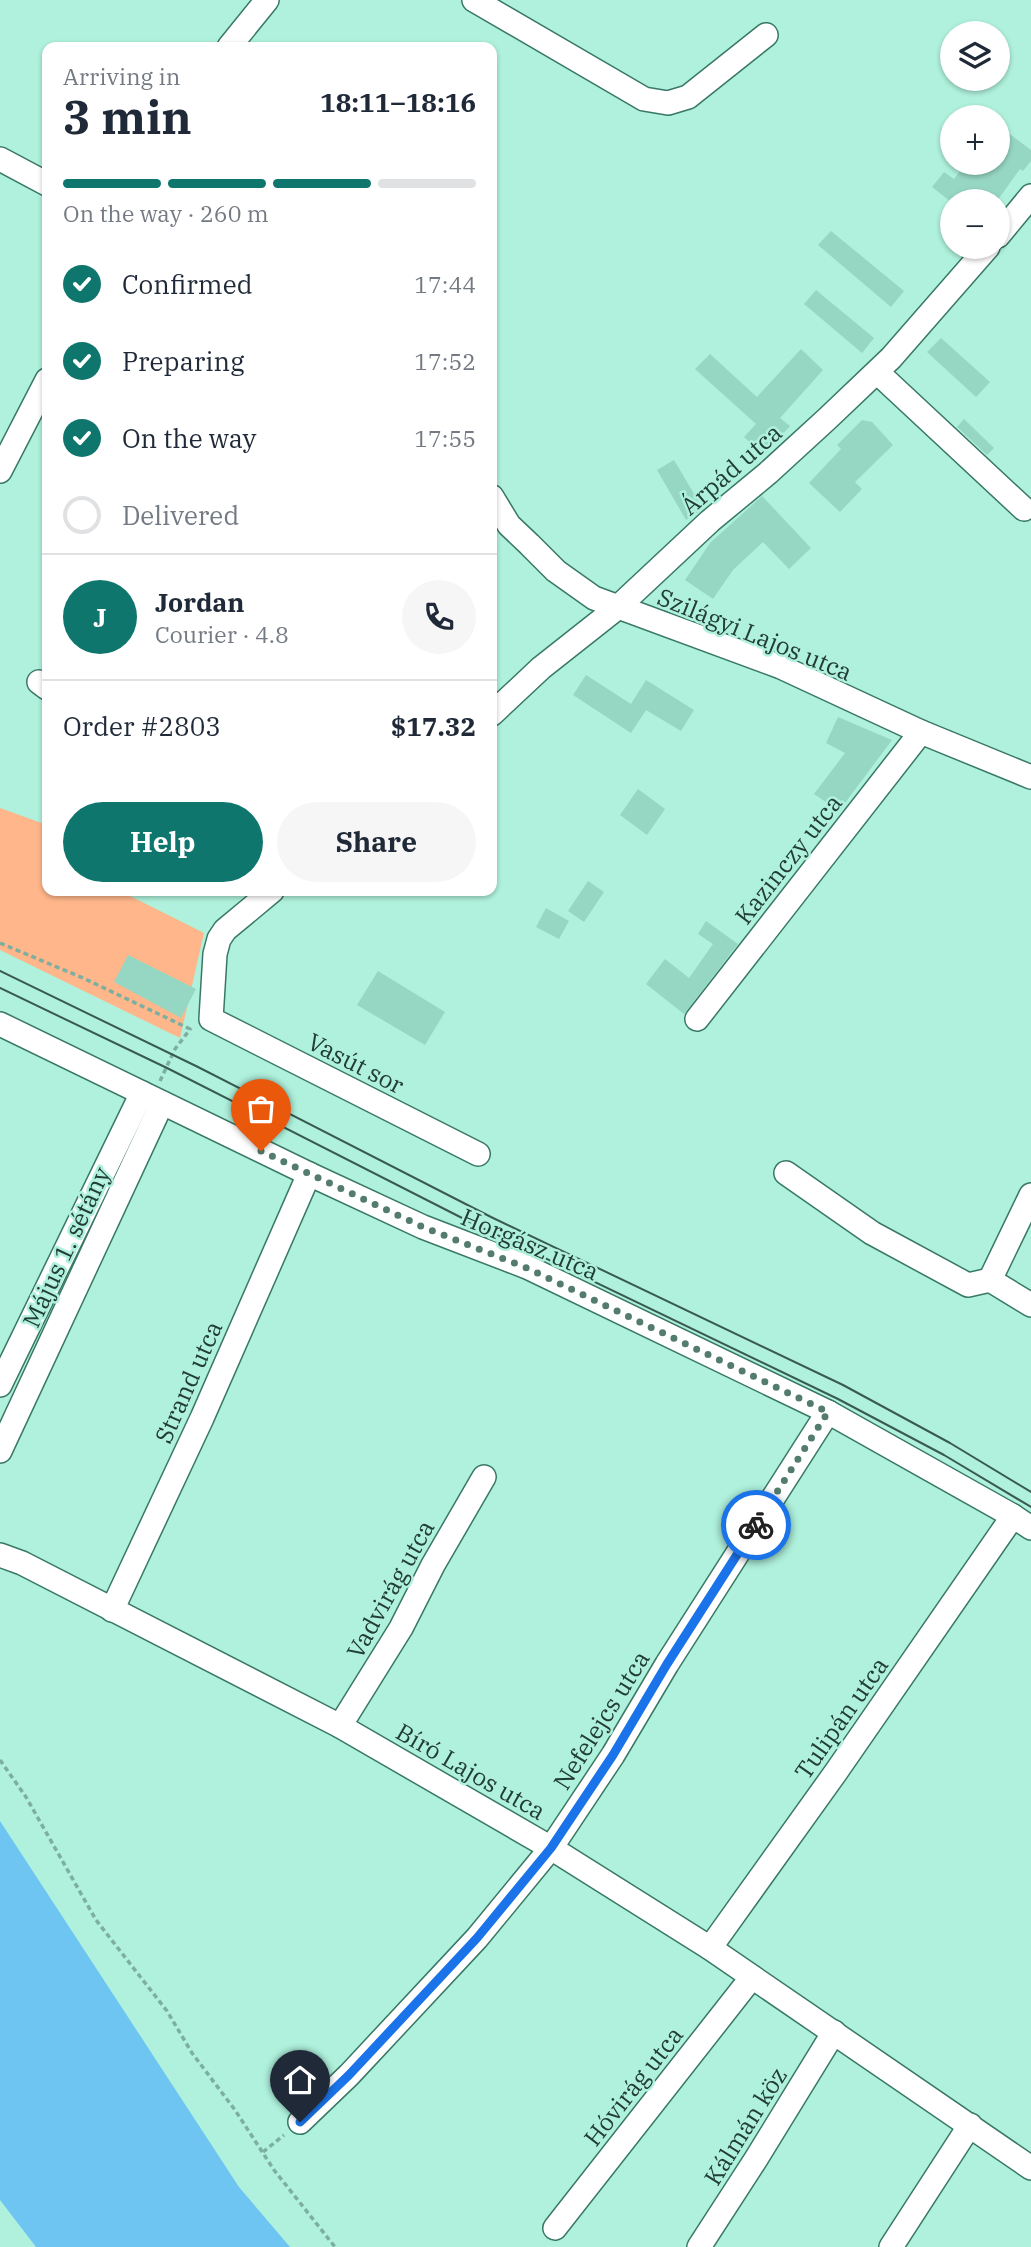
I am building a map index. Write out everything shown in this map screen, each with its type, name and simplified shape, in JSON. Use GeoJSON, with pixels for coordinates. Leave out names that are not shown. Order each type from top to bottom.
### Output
{"type":"FeatureCollection","features":[{"type":"Feature","properties":{"kind":"street"},"geometry":{"type":"LineString","coordinates":[[233,42],[267,0]]}},
{"type":"Feature","properties":{"kind":"street"},"geometry":{"type":"LineString","coordinates":[[474,0],[644,99],[657,103],[688,97],[766,35]]}},
{"type":"Feature","properties":{"kind":"street"},"geometry":{"type":"LineString","coordinates":[[0,159],[42,181]]}},
{"type":"Feature","properties":{"kind":"street"},"geometry":{"type":"LineString","coordinates":[[1010,221],[1031,196]]}},
{"type":"Feature","properties":{"kind":"street","name":"Árpád utca"},"geometry":{"type":"LineString","coordinates":[[497,709],[541,668],[617,608],[877,372],[978,259]]}},
{"type":"Feature","properties":{"kind":"street"},"geometry":{"type":"LineString","coordinates":[[877,372],[1024,509]]}},
{"type":"Feature","properties":{"kind":"street"},"geometry":{"type":"LineString","coordinates":[[0,471],[6,446],[42,388]]}},
{"type":"Feature","properties":{"kind":"street","name":"Szilágyi Lajos utca"},"geometry":{"type":"LineString","coordinates":[[497,505],[509,524],[556,571],[594,598],[781,667],[921,732],[1031,777]]}},
{"type":"Feature","properties":{"kind":"street","name":"Kazinczy utca"},"geometry":{"type":"LineString","coordinates":[[697,1019],[921,732]]}},
{"type":"Feature","properties":{"kind":"street"},"geometry":{"type":"LineString","coordinates":[[211,1019],[215,954],[219,939],[225,930],[266,896]]}},
{"type":"Feature","properties":{"kind":"street","name":"Vasút sor"},"geometry":{"type":"LineString","coordinates":[[211,1019],[478,1154]]}},
{"type":"Feature","properties":{"kind":"street","name":"Horgász utca"},"geometry":{"type":"LineString","coordinates":[[0,1024],[154,1093],[309,1174],[423,1227],[527,1268],[828,1412],[1022,1522]]}},
{"type":"Feature","properties":{"kind":"street","name":"Május 1. sétány"},"geometry":{"type":"LineString","coordinates":[[0,1385],[154,1093]]}},
{"type":"Feature","properties":{"kind":"street","name":"Május 1. sétány"},"geometry":{"type":"LineString","coordinates":[[0,1451],[154,1093]]}},
{"type":"Feature","properties":{"kind":"street"},"geometry":{"type":"LineString","coordinates":[[786,1173],[872,1233],[968,1286],[990,1280],[1031,1305]]}},
{"type":"Feature","properties":{"kind":"street","name":"Strand utca"},"geometry":{"type":"LineString","coordinates":[[112,1610],[202,1418],[309,1174]]}},
{"type":"Feature","properties":{"kind":"street"},"geometry":{"type":"LineString","coordinates":[[990,1280],[1031,1195]]}},
{"type":"Feature","properties":{"kind":"street","name":"Nefelejcs utca"},"geometry":{"type":"LineString","coordinates":[[300,2122],[349,2075],[477,1938],[551,1848],[613,1755],[667,1664],[828,1412]]}},
{"type":"Feature","properties":{"kind":"street","name":"Vadvirág utca"},"geometry":{"type":"LineString","coordinates":[[340,1726],[401,1628],[433,1565],[484,1477]]}},
{"type":"Feature","properties":{"kind":"street","name":"Tulipán utca"},"geometry":{"type":"LineString","coordinates":[[710,1948],[836,1772],[1022,1522]]}},
{"type":"Feature","properties":{"kind":"street","name":"Bíró Lajos utca"},"geometry":{"type":"LineString","coordinates":[[0,1555],[22,1563],[340,1726],[551,1848],[710,1948],[1031,2168]]}},
{"type":"Feature","properties":{"kind":"street","name":"Hóvirág utca"},"geometry":{"type":"LineString","coordinates":[[555,2228],[752,1977]]}},
{"type":"Feature","properties":{"kind":"street","name":"Kálmán köz"},"geometry":{"type":"LineString","coordinates":[[699,2247],[834,2032]]}},
{"type":"Feature","properties":{"kind":"street"},"geometry":{"type":"LineString","coordinates":[[891,2247],[970,2124]]}},
{"type":"Feature","properties":{"kind":"path"},"geometry":{"type":"LineString","coordinates":[[0,943],[190,1028]]}},
{"type":"Feature","properties":{"kind":"path"},"geometry":{"type":"LineString","coordinates":[[154,1093],[190,1028],[211,1019]]}},
{"type":"Feature","properties":{"kind":"path"},"geometry":{"type":"LineString","coordinates":[[0,1760],[26,1797],[96,1920],[167,2011],[192,2053],[235,2110],[274,2170],[335,2247]]}},
{"type":"Feature","properties":{"kind":"path"},"geometry":{"type":"LineString","coordinates":[[263,2153],[300,2122]]}},
{"type":"Feature","properties":{"kind":"shaded area"},"geometry":{"type":"Polygon","coordinates":[[[0,808],[42,823],[42,896],[130,896],[204,933],[180,1038],[0,950],[0,808]]]}},
{"type":"Feature","properties":{"kind":"water"},"geometry":{"type":"Polygon","coordinates":[[[0,1821],[239,2187],[290,2247],[36,2247],[0,2200],[0,1821]]]}},
{"type":"Feature","properties":{"kind":"building"},"geometry":{"type":"Polygon","coordinates":[[[1010,134],[1031,150],[1031,161],[1023,171],[1020,169],[1006,189],[940,189],[940,193],[932,187],[942,175],[954,179],[957,175],[1010,175],[1010,134]]]}},
{"type":"Feature","properties":{"kind":"building"},"geometry":{"type":"Polygon","coordinates":[[[831,231],[904,291],[891,307],[818,245],[831,231]]]}},
{"type":"Feature","properties":{"kind":"building"},"geometry":{"type":"Polygon","coordinates":[[[816,290],[874,338],[862,353],[804,304],[816,290]]]}},
{"type":"Feature","properties":{"kind":"building"},"geometry":{"type":"Polygon","coordinates":[[[941,338],[990,382],[976,397],[927,352],[941,338]]]}},
{"type":"Feature","properties":{"kind":"building"},"geometry":{"type":"Polygon","coordinates":[[[801,349],[823,370],[780,418],[790,426],[764,455],[744,437],[756,424],[695,369],[710,354],[757,397],[801,349]]]}},
{"type":"Feature","properties":{"kind":"building"},"geometry":{"type":"Polygon","coordinates":[[[964,419],[994,448],[987,455],[957,427],[964,419]]]}},
{"type":"Feature","properties":{"kind":"building"},"geometry":{"type":"Polygon","coordinates":[[[862,420],[872,422],[893,445],[855,482],[862,489],[840,512],[809,483],[841,449],[837,445],[862,420]]]}},
{"type":"Feature","properties":{"kind":"building"},"geometry":{"type":"Polygon","coordinates":[[[674,460],[703,509],[686,520],[657,470],[674,460]]]}},
{"type":"Feature","properties":{"kind":"building"},"geometry":{"type":"Polygon","coordinates":[[[762,496],[811,548],[789,569],[763,542],[733,570],[713,599],[685,580],[710,543],[762,496]]]}},
{"type":"Feature","properties":{"kind":"building"},"geometry":{"type":"Polygon","coordinates":[[[586,675],[631,704],[646,680],[694,710],[681,731],[646,710],[631,733],[573,695],[586,675]]]}},
{"type":"Feature","properties":{"kind":"building"},"geometry":{"type":"Polygon","coordinates":[[[838,717],[892,740],[839,811],[814,794],[845,753],[826,743],[838,717]]]}},
{"type":"Feature","properties":{"kind":"building"},"geometry":{"type":"Polygon","coordinates":[[[638,789],[665,809],[647,835],[620,815],[638,789]]]}},
{"type":"Feature","properties":{"kind":"building"},"geometry":{"type":"Polygon","coordinates":[[[588,881],[604,892],[584,922],[568,911],[588,881]]]}},
{"type":"Feature","properties":{"kind":"building"},"geometry":{"type":"Polygon","coordinates":[[[546,908],[569,921],[559,939],[536,927],[546,908]]]}},
{"type":"Feature","properties":{"kind":"building"},"geometry":{"type":"Polygon","coordinates":[[[706,921],[738,944],[684,1014],[646,984],[665,959],[689,978],[713,944],[698,934],[706,921]]]}},
{"type":"Feature","properties":{"kind":"building"},"geometry":{"type":"Polygon","coordinates":[[[128,955],[196,989],[181,1018],[114,982],[128,955]]]}},
{"type":"Feature","properties":{"kind":"building"},"geometry":{"type":"Polygon","coordinates":[[[378,971],[445,1012],[425,1045],[357,1005],[378,971]]]}},
{"type":"Feature","properties":{"kind":"tram line"},"geometry":{"type":"LineString","coordinates":[[0,971],[198,1067],[491,1217],[843,1385],[950,1443],[1031,1492]]}},
{"type":"Feature","properties":{"kind":"tram line"},"geometry":{"type":"LineString","coordinates":[[0,988],[167,1068],[468,1221],[838,1399],[944,1455],[1031,1507]]}},
{"type":"Feature","properties":{"kind":"way so far"},"geometry":{"type":"LineString","coordinates":[[261,1151],[423,1227],[527,1268],[828,1412],[756,1525]]}},
{"type":"Feature","properties":{"kind":"route"},"geometry":{"type":"LineString","coordinates":[[300,2122],[349,2075],[477,1938],[551,1848],[613,1755],[667,1664],[756,1525]]}}]}
